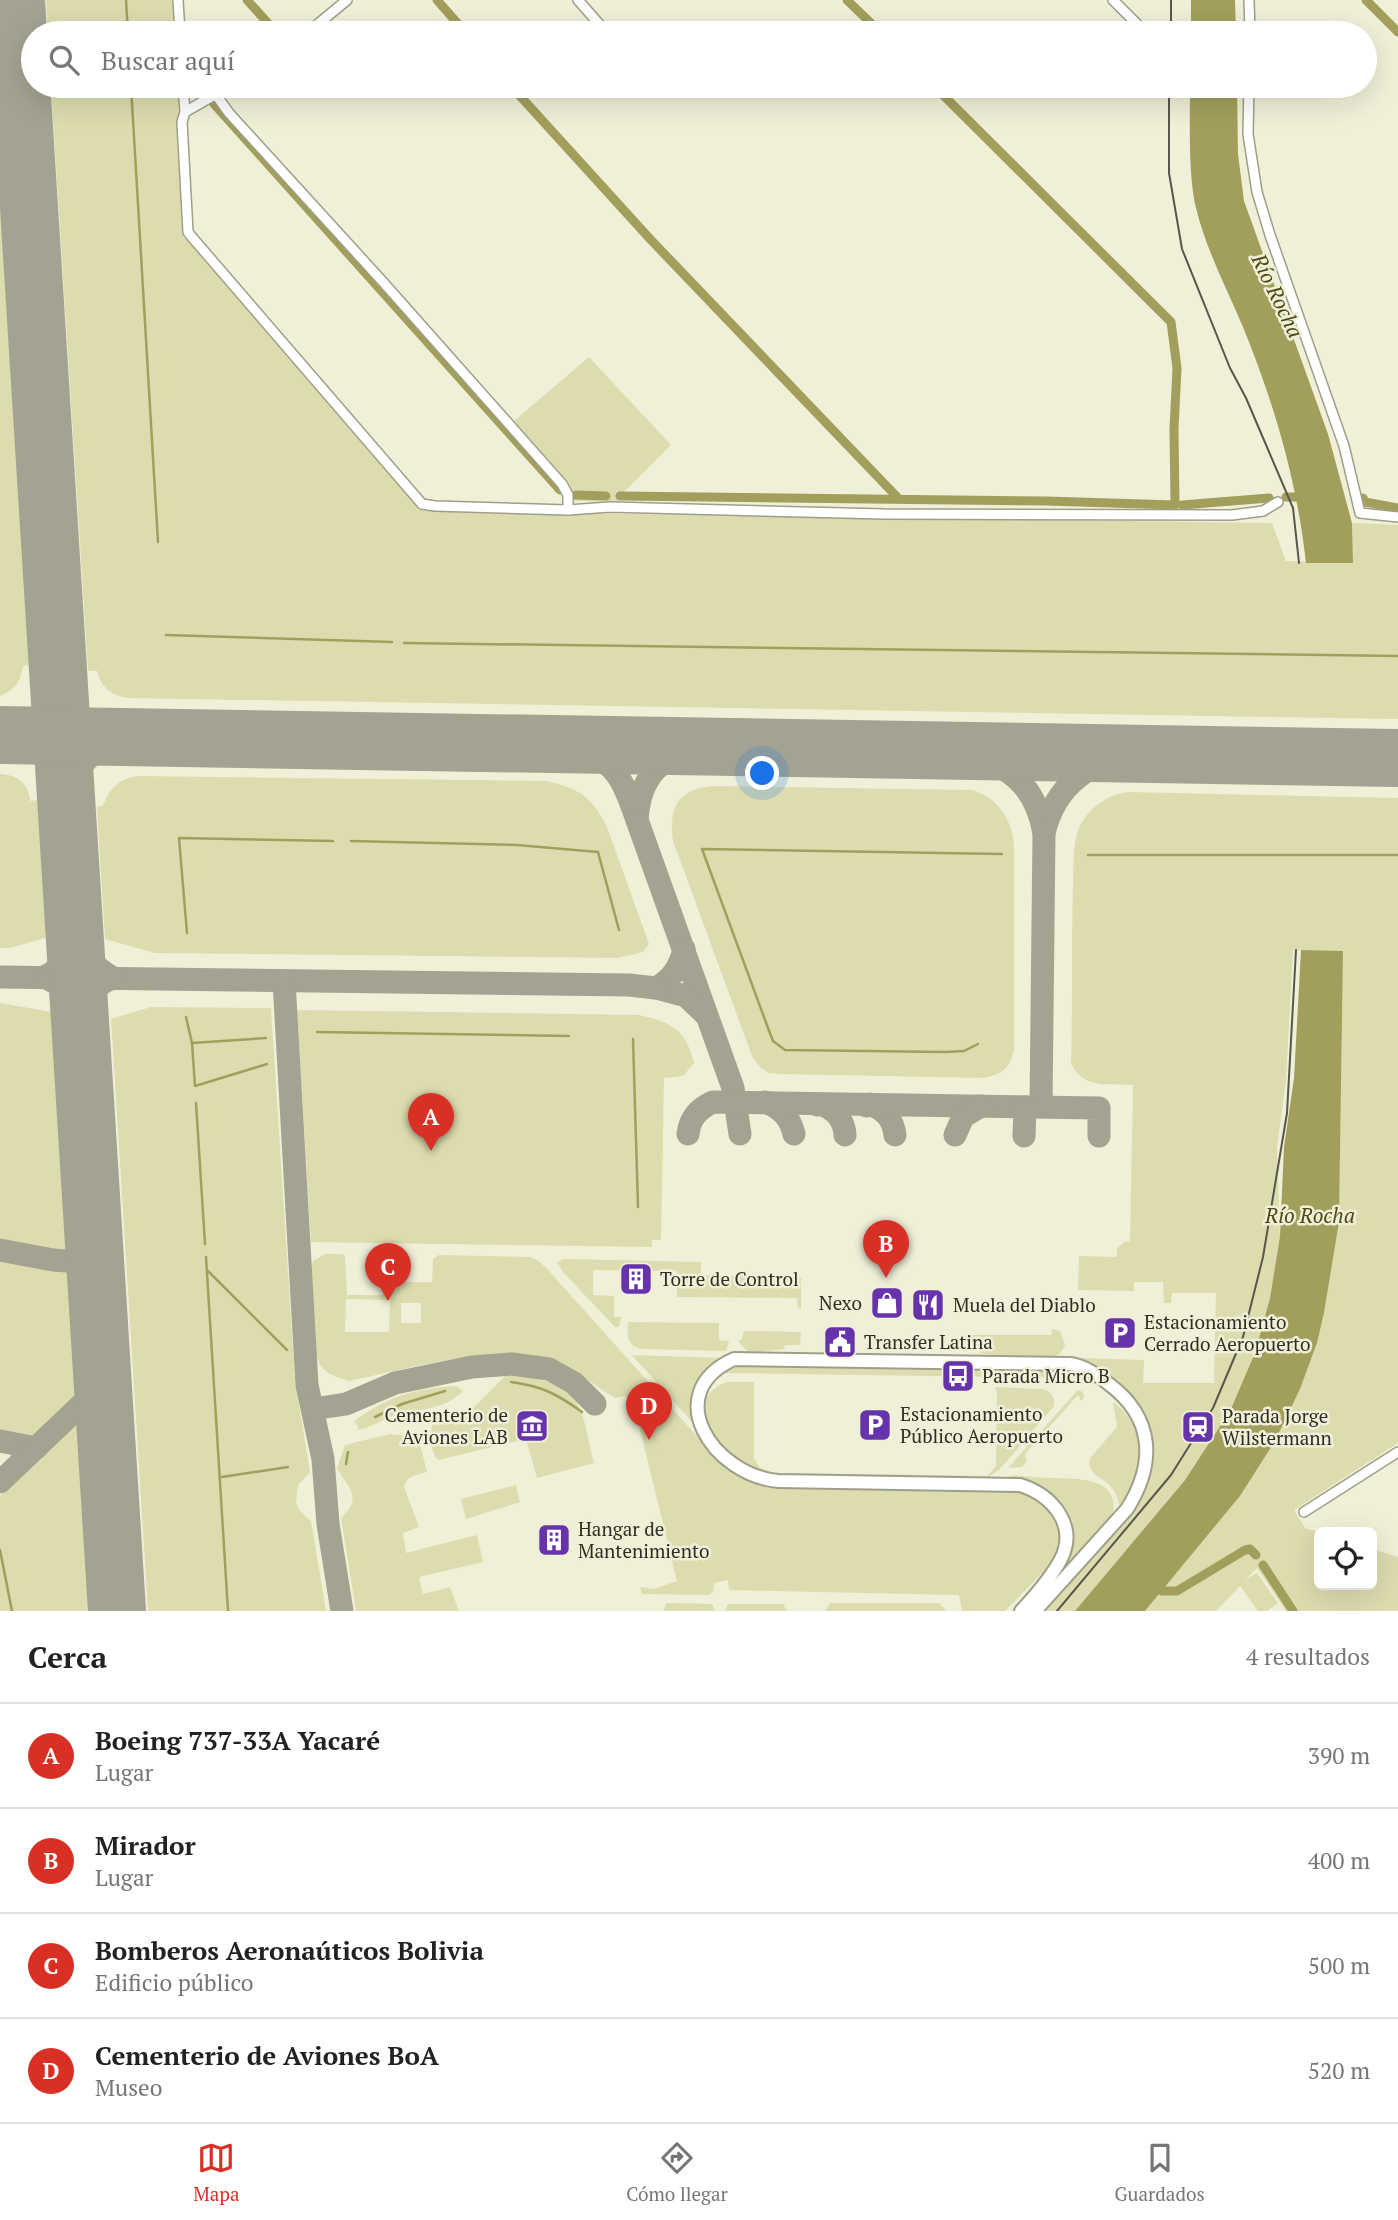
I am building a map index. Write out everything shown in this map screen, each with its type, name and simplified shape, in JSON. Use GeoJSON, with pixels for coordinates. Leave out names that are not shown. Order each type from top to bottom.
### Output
{"type":"FeatureCollection","features":[{"type":"Feature","properties":{"kind":"street"},"geometry":{"type":"LineString","coordinates":[[178,0],[179,21]]}},
{"type":"Feature","properties":{"kind":"street"},"geometry":{"type":"LineString","coordinates":[[322,21],[347,0]]}},
{"type":"Feature","properties":{"kind":"street"},"geometry":{"type":"LineString","coordinates":[[578,0],[596,21]]}},
{"type":"Feature","properties":{"kind":"street"},"geometry":{"type":"LineString","coordinates":[[1113,0],[1134,21]]}},
{"type":"Feature","properties":{"kind":"street"},"geometry":{"type":"LineString","coordinates":[[1250,0],[1250,21]]}},
{"type":"Feature","properties":{"kind":"street"},"geometry":{"type":"LineString","coordinates":[[184,98],[185,113],[182,122],[188,232],[418,501],[435,506],[568,510],[610,507],[884,514],[1244,515],[1263,512],[1278,502]]}},
{"type":"Feature","properties":{"kind":"street"},"geometry":{"type":"LineString","coordinates":[[185,113],[211,98]]}},
{"type":"Feature","properties":{"kind":"street"},"geometry":{"type":"LineString","coordinates":[[218,98],[562,484],[568,495],[568,510]]}},
{"type":"Feature","properties":{"kind":"street"},"geometry":{"type":"LineString","coordinates":[[1249,98],[1248,134],[1257,192],[1344,446],[1360,513],[1398,517]]}},
{"type":"Feature","properties":{"kind":"street"},"geometry":{"type":"LineString","coordinates":[[1021,1611],[1056,1567],[1065,1546],[1062,1519],[1058,1510],[1043,1494],[1020,1485],[778,1481],[756,1477],[728,1462],[704,1434],[698,1409],[707,1379],[713,1371],[734,1359],[1070,1364],[1085,1368],[1102,1379],[1124,1397],[1140,1420],[1147,1447],[1144,1475],[1127,1509],[1035,1611]]}},
{"type":"Feature","properties":{"kind":"street"},"geometry":{"type":"LineString","coordinates":[[1304,1512],[1398,1452]]}},
{"type":"Feature","properties":{"kind":"green space"},"geometry":{"type":"Polygon","coordinates":[[[46,0],[172,0],[173,21],[47,21],[46,0]]]}},
{"type":"Feature","properties":{"kind":"green space"},"geometry":{"type":"Polygon","coordinates":[[[52,98],[178,98],[187,240],[424,511],[1272,523],[1286,561],[1353,562],[1352,523],[1398,525],[1398,719],[127,698],[107,689],[97,671],[88,671],[52,98]]]}},
{"type":"Feature","properties":{"kind":"green space"},"geometry":{"type":"Polygon","coordinates":[[[0,178],[31,665],[23,666],[16,684],[0,696],[0,178]]]}},
{"type":"Feature","properties":{"kind":"green space"},"geometry":{"type":"Polygon","coordinates":[[[589,357],[671,445],[617,502],[573,501],[570,487],[564,477],[514,421],[589,357]]]}},
{"type":"Feature","properties":{"kind":"green space"},"geometry":{"type":"Polygon","coordinates":[[[0,774],[21,781],[27,789],[30,801],[39,800],[48,937],[10,948],[0,948],[0,774]]]}},
{"type":"Feature","properties":{"kind":"green space"},"geometry":{"type":"Polygon","coordinates":[[[137,776],[546,781],[567,787],[590,801],[607,827],[649,944],[643,952],[618,958],[155,953],[105,939],[97,807],[103,806],[108,794],[119,783],[137,776]]]}},
{"type":"Feature","properties":{"kind":"green space"},"geometry":{"type":"Polygon","coordinates":[[[713,786],[972,790],[996,804],[1007,819],[1014,846],[1014,1050],[1007,1066],[995,1075],[984,1078],[780,1074],[768,1073],[759,1066],[752,1056],[673,841],[672,819],[678,802],[691,791],[713,786]]]}},
{"type":"Feature","properties":{"kind":"green space"},"geometry":{"type":"Polygon","coordinates":[[[1128,792],[1398,798],[1398,1443],[1294,1510],[1305,1528],[1314,1531],[1314,1590],[1377,1590],[1377,1551],[1398,1557],[1398,1611],[1286,1611],[1257,1568],[1245,1580],[1257,1573],[1278,1603],[1267,1611],[1258,1611],[1240,1586],[1216,1611],[1145,1611],[1240,1496],[1275,1441],[1300,1389],[1317,1343],[1324,1313],[1339,1222],[1343,952],[1293,950],[1286,1080],[1277,1147],[1280,1236],[1270,1298],[1255,1353],[1230,1411],[1185,1480],[1075,1611],[1042,1611],[1134,1510],[1148,1477],[1151,1460],[1147,1426],[1132,1395],[1115,1378],[1082,1358],[1144,1360],[1143,1383],[1214,1383],[1216,1293],[1172,1293],[1171,1303],[1164,1303],[1163,1282],[1134,1282],[1134,1291],[1078,1290],[1079,1256],[1117,1257],[1117,1248],[1130,1241],[1133,1085],[1089,1081],[1076,1072],[1071,1063],[1074,849],[1079,828],[1088,814],[1112,796],[1128,792]]]}},
{"type":"Feature","properties":{"kind":"green space"},"geometry":{"type":"Polygon","coordinates":[[[0,1003],[52,1012],[68,1257],[45,1256],[0,1247],[0,1003]]]}},
{"type":"Feature","properties":{"kind":"green space"},"geometry":{"type":"Polygon","coordinates":[[[151,1007],[271,1008],[295,1381],[310,1472],[298,1485],[296,1503],[311,1521],[326,1611],[148,1611],[111,1019],[151,1007]]]}},
{"type":"Feature","properties":{"kind":"green space"},"geometry":{"type":"Polygon","coordinates":[[[297,1010],[639,1015],[668,1024],[686,1042],[694,1063],[683,1076],[664,1078],[661,1240],[652,1240],[652,1247],[311,1242],[297,1010]]]}},
{"type":"Feature","properties":{"kind":"green space"},"geometry":{"type":"Polygon","coordinates":[[[325,1254],[342,1254],[345,1256],[347,1295],[383,1295],[383,1271],[372,1271],[372,1260],[376,1255],[400,1257],[402,1282],[432,1282],[433,1259],[439,1255],[530,1257],[549,1271],[721,1463],[739,1477],[774,1485],[1022,1491],[1048,1505],[1060,1528],[1059,1548],[1051,1564],[1005,1611],[962,1611],[959,1595],[729,1590],[728,1580],[714,1583],[713,1592],[709,1595],[642,1594],[640,1587],[654,1589],[677,1581],[633,1401],[625,1396],[615,1398],[563,1365],[532,1357],[480,1356],[425,1364],[349,1381],[334,1376],[321,1366],[317,1358],[313,1334],[313,1261],[325,1254]],[[346,1299],[345,1332],[389,1332],[390,1300],[346,1299]],[[401,1303],[401,1323],[421,1323],[421,1303],[401,1303]]]}},
{"type":"Feature","properties":{"kind":"green space"},"geometry":{"type":"Polygon","coordinates":[[[0,1255],[68,1264],[77,1395],[28,1441],[0,1438],[0,1255]]]}},
{"type":"Feature","properties":{"kind":"green space"},"geometry":{"type":"Polygon","coordinates":[[[563,1259],[701,1262],[701,1275],[801,1278],[801,1309],[798,1308],[797,1298],[677,1297],[677,1271],[593,1270],[593,1295],[614,1296],[614,1317],[621,1317],[619,1327],[615,1327],[563,1272],[557,1262],[563,1259]]]}},
{"type":"Feature","properties":{"kind":"green space"},"geometry":{"type":"Polygon","coordinates":[[[628,1322],[719,1323],[719,1340],[729,1341],[726,1351],[641,1349],[629,1339],[628,1322]]]}},
{"type":"Feature","properties":{"kind":"green space"},"geometry":{"type":"Polygon","coordinates":[[[1052,1329],[1060,1331],[1065,1345],[1058,1355],[1054,1356],[1017,1357],[980,1353],[979,1348],[966,1348],[967,1335],[1051,1335],[1052,1329]]]}},
{"type":"Feature","properties":{"kind":"green space"},"geometry":{"type":"Polygon","coordinates":[[[744,1331],[801,1332],[800,1345],[785,1345],[784,1349],[749,1353],[738,1341],[744,1331]]]}},
{"type":"Feature","properties":{"kind":"green space"},"geometry":{"type":"Polygon","coordinates":[[[632,1355],[722,1358],[707,1371],[697,1386],[693,1404],[694,1424],[632,1355]]]}},
{"type":"Feature","properties":{"kind":"green space"},"geometry":{"type":"Polygon","coordinates":[[[738,1366],[1068,1372],[1080,1378],[720,1373],[738,1366]]]}},
{"type":"Feature","properties":{"kind":"green space"},"geometry":{"type":"Polygon","coordinates":[[[522,1374],[558,1386],[577,1403],[586,1427],[594,1463],[537,1478],[526,1439],[438,1460],[431,1443],[432,1424],[468,1413],[506,1375],[522,1374]]]}},
{"type":"Feature","properties":{"kind":"green space"},"geometry":{"type":"Polygon","coordinates":[[[727,1382],[754,1382],[754,1458],[760,1468],[775,1473],[987,1476],[996,1466],[995,1387],[1043,1389],[1050,1392],[1054,1406],[999,1470],[987,1478],[778,1476],[737,1460],[718,1443],[711,1432],[704,1409],[707,1398],[714,1389],[727,1382]]]}},
{"type":"Feature","properties":{"kind":"green space"},"geometry":{"type":"Polygon","coordinates":[[[456,1386],[463,1391],[448,1402],[389,1417],[357,1430],[354,1421],[378,1405],[414,1392],[456,1386]]]}},
{"type":"Feature","properties":{"kind":"green space"},"geometry":{"type":"Polygon","coordinates":[[[1078,1390],[1083,1392],[1084,1397],[1081,1401],[1078,1395],[1025,1454],[1027,1461],[1022,1467],[1008,1468],[1078,1390]]]}},
{"type":"Feature","properties":{"kind":"green space"},"geometry":{"type":"Polygon","coordinates":[[[1113,1402],[1133,1425],[1141,1454],[1137,1479],[1120,1509],[1114,1490],[1096,1475],[1089,1464],[1090,1458],[1117,1427],[1113,1402]]]}},
{"type":"Feature","properties":{"kind":"green space"},"geometry":{"type":"Polygon","coordinates":[[[78,1420],[90,1611],[0,1611],[0,1496],[78,1420]]]}},
{"type":"Feature","properties":{"kind":"green space"},"geometry":{"type":"Polygon","coordinates":[[[390,1434],[418,1437],[427,1472],[410,1478],[405,1483],[404,1487],[419,1527],[403,1533],[406,1553],[477,1535],[483,1562],[419,1577],[423,1594],[450,1587],[459,1611],[356,1611],[341,1518],[348,1510],[352,1498],[349,1486],[337,1468],[345,1445],[390,1434]]]}},
{"type":"Feature","properties":{"kind":"green space"},"geometry":{"type":"Polygon","coordinates":[[[1014,1475],[1097,1483],[1112,1495],[1114,1506],[1111,1520],[1030,1611],[1071,1529],[1067,1515],[1054,1496],[1035,1486],[999,1480],[1014,1475]]]}},
{"type":"Feature","properties":{"kind":"green space"},"geometry":{"type":"Polygon","coordinates":[[[516,1485],[520,1502],[466,1519],[461,1499],[516,1485]]]}},
{"type":"Feature","properties":{"kind":"green space"},"geometry":{"type":"Polygon","coordinates":[[[666,1603],[712,1604],[715,1611],[663,1611],[666,1603]]]}},
{"type":"Feature","properties":{"kind":"green space"},"geometry":{"type":"Polygon","coordinates":[[[830,1603],[939,1603],[946,1611],[825,1611],[830,1603]]]}},
{"type":"Feature","properties":{"kind":"green space"},"geometry":{"type":"Polygon","coordinates":[[[728,1604],[783,1604],[787,1611],[725,1611],[728,1604]]]}},
{"type":"Feature","properties":{"kind":"water"},"geometry":{"type":"Polygon","coordinates":[[[1191,0],[1235,0],[1236,21],[1191,21],[1191,0]]]}},
{"type":"Feature","properties":{"kind":"water"},"geometry":{"type":"Polygon","coordinates":[[[1190,98],[1237,98],[1238,154],[1244,201],[1328,434],[1352,523],[1353,563],[1306,563],[1297,502],[1265,384],[1200,223],[1193,195],[1190,98]]]}},
{"type":"Feature","properties":{"kind":"water","name":"Río Rocha"},"geometry":{"type":"Polygon","coordinates":[[[1301,950],[1343,951],[1339,1222],[1317,1343],[1300,1389],[1275,1441],[1240,1496],[1145,1611],[1075,1611],[1185,1480],[1230,1411],[1255,1353],[1270,1298],[1280,1236],[1284,1147],[1294,1078],[1301,950]]]}},
{"type":"Feature","properties":{"kind":"waterway"},"geometry":{"type":"LineString","coordinates":[[126,0],[127,21]]}},
{"type":"Feature","properties":{"kind":"waterway"},"geometry":{"type":"LineString","coordinates":[[247,0],[266,21]]}},
{"type":"Feature","properties":{"kind":"waterway"},"geometry":{"type":"LineString","coordinates":[[437,0],[455,21]]}},
{"type":"Feature","properties":{"kind":"waterway"},"geometry":{"type":"LineString","coordinates":[[847,0],[869,21]]}},
{"type":"Feature","properties":{"kind":"waterway"},"geometry":{"type":"LineString","coordinates":[[1366,0],[1398,32]]}},
{"type":"Feature","properties":{"kind":"waterway"},"geometry":{"type":"LineString","coordinates":[[132,98],[158,542]]}},
{"type":"Feature","properties":{"kind":"waterway"},"geometry":{"type":"LineString","coordinates":[[522,98],[651,240],[899,499]]}},
{"type":"Feature","properties":{"kind":"waterway"},"geometry":{"type":"LineString","coordinates":[[620,496],[1175,505],[1174,429],[1177,368],[1171,322],[946,98]]}},
{"type":"Feature","properties":{"kind":"waterway"},"geometry":{"type":"LineString","coordinates":[[214,104],[560,490]]}},
{"type":"Feature","properties":{"kind":"waterway"},"geometry":{"type":"LineString","coordinates":[[576,495],[606,496]]}},
{"type":"Feature","properties":{"kind":"waterway"},"geometry":{"type":"LineString","coordinates":[[1286,497],[1306,497]]}},
{"type":"Feature","properties":{"kind":"waterway"},"geometry":{"type":"LineString","coordinates":[[1182,505],[1269,498]]}},
{"type":"Feature","properties":{"kind":"waterway"},"geometry":{"type":"LineString","coordinates":[[1363,498],[1365,502],[1398,508]]}},
{"type":"Feature","properties":{"kind":"waterway"},"geometry":{"type":"LineString","coordinates":[[166,635],[392,642]]}},
{"type":"Feature","properties":{"kind":"waterway"},"geometry":{"type":"LineString","coordinates":[[404,643],[1398,656]]}},
{"type":"Feature","properties":{"kind":"waterway"},"geometry":{"type":"LineString","coordinates":[[187,933],[179,838],[333,841]]}},
{"type":"Feature","properties":{"kind":"waterway"},"geometry":{"type":"LineString","coordinates":[[351,841],[517,845],[598,852],[619,930]]}},
{"type":"Feature","properties":{"kind":"waterway"},"geometry":{"type":"LineString","coordinates":[[978,1044],[964,1051],[946,1052],[785,1050],[773,1041],[702,849],[1002,854]]}},
{"type":"Feature","properties":{"kind":"waterway"},"geometry":{"type":"LineString","coordinates":[[1088,855],[1398,855]]}},
{"type":"Feature","properties":{"kind":"waterway"},"geometry":{"type":"LineString","coordinates":[[186,1017],[192,1043],[195,1086],[267,1064]]}},
{"type":"Feature","properties":{"kind":"waterway"},"geometry":{"type":"LineString","coordinates":[[317,1032],[569,1036]]}},
{"type":"Feature","properties":{"kind":"waterway"},"geometry":{"type":"LineString","coordinates":[[192,1043],[266,1038]]}},
{"type":"Feature","properties":{"kind":"waterway"},"geometry":{"type":"LineString","coordinates":[[633,1039],[638,1207]]}},
{"type":"Feature","properties":{"kind":"waterway"},"geometry":{"type":"LineString","coordinates":[[196,1103],[205,1244]]}},
{"type":"Feature","properties":{"kind":"waterway"},"geometry":{"type":"LineString","coordinates":[[206,1257],[228,1611]]}},
{"type":"Feature","properties":{"kind":"waterway"},"geometry":{"type":"LineString","coordinates":[[208,1271],[287,1350]]}},
{"type":"Feature","properties":{"kind":"waterway"},"geometry":{"type":"LineString","coordinates":[[511,1382],[549,1392],[582,1412]]}},
{"type":"Feature","properties":{"kind":"waterway"},"geometry":{"type":"LineString","coordinates":[[375,1417],[402,1404],[445,1391]]}},
{"type":"Feature","properties":{"kind":"waterway"},"geometry":{"type":"LineString","coordinates":[[346,1464],[348,1452]]}},
{"type":"Feature","properties":{"kind":"waterway"},"geometry":{"type":"LineString","coordinates":[[222,1477],[288,1467]]}},
{"type":"Feature","properties":{"kind":"waterway"},"geometry":{"type":"LineString","coordinates":[[1155,1584],[1162,1591],[1177,1591],[1245,1550],[1250,1549],[1256,1555]]}},
{"type":"Feature","properties":{"kind":"waterway"},"geometry":{"type":"LineString","coordinates":[[0,1550],[12,1611]]}},
{"type":"Feature","properties":{"kind":"waterway"},"geometry":{"type":"LineString","coordinates":[[1263,1565],[1293,1611]]}},
{"type":"Feature","properties":{"kind":"taxiway"},"geometry":{"type":"LineString","coordinates":[[11,735],[30,743],[44,754],[65,786]]}},
{"type":"Feature","properties":{"kind":"taxiway"},"geometry":{"type":"LineString","coordinates":[[68,825],[71,793],[80,769],[97,751],[126,737]]}},
{"type":"Feature","properties":{"kind":"taxiway"},"geometry":{"type":"LineString","coordinates":[[561,744],[593,755],[612,769],[625,789],[637,820],[643,790],[656,769],[677,755],[706,746]]}},
{"type":"Feature","properties":{"kind":"taxiway"},"geometry":{"type":"LineString","coordinates":[[967,751],[1019,780],[1034,802],[1044,833],[1057,801],[1066,788],[1090,769],[1138,753]]}},
{"type":"Feature","properties":{"kind":"taxiway"},"geometry":{"type":"LineString","coordinates":[[637,820],[733,1088],[740,1134]]}},
{"type":"Feature","properties":{"kind":"taxiway"},"geometry":{"type":"LineString","coordinates":[[1041,1107],[1044,833]]}},
{"type":"Feature","properties":{"kind":"taxiway"},"geometry":{"type":"LineString","coordinates":[[44,977],[66,959],[74,931],[89,959],[113,978]]}},
{"type":"Feature","properties":{"kind":"taxiway"},"geometry":{"type":"LineString","coordinates":[[684,949],[674,972],[656,988],[686,996],[706,1015]]}},
{"type":"Feature","properties":{"kind":"taxiway"},"geometry":{"type":"LineString","coordinates":[[0,977],[629,985],[656,988]]}},
{"type":"Feature","properties":{"kind":"taxiway"},"geometry":{"type":"LineString","coordinates":[[44,977],[67,992],[80,1016],[92,993],[113,978]]}},
{"type":"Feature","properties":{"kind":"taxiway"},"geometry":{"type":"LineString","coordinates":[[284,981],[307,1385],[323,1459],[328,1524],[342,1611]]}},
{"type":"Feature","properties":{"kind":"taxiway"},"geometry":{"type":"LineString","coordinates":[[688,1134],[696,1115],[713,1102],[1099,1108],[1099,1136]]}},
{"type":"Feature","properties":{"kind":"taxiway"},"geometry":{"type":"LineString","coordinates":[[765,1102],[784,1114],[794,1134]]}},
{"type":"Feature","properties":{"kind":"taxiway"},"geometry":{"type":"LineString","coordinates":[[867,1106],[870,1104],[884,1112],[895,1135]]}},
{"type":"Feature","properties":{"kind":"taxiway"},"geometry":{"type":"LineString","coordinates":[[817,1105],[826,1106],[838,1116],[845,1135]]}},
{"type":"Feature","properties":{"kind":"taxiway"},"geometry":{"type":"LineString","coordinates":[[955,1135],[963,1117],[981,1106]]}},
{"type":"Feature","properties":{"kind":"taxiway"},"geometry":{"type":"LineString","coordinates":[[1024,1136],[1025,1107]]}},
{"type":"Feature","properties":{"kind":"taxiway"},"geometry":{"type":"LineString","coordinates":[[0,1250],[53,1260],[95,1263]]}},
{"type":"Feature","properties":{"kind":"taxiway"},"geometry":{"type":"LineString","coordinates":[[313,1409],[346,1404],[395,1383],[472,1367],[512,1364],[549,1369],[574,1383],[595,1404]]}},
{"type":"Feature","properties":{"kind":"taxiway"},"geometry":{"type":"LineString","coordinates":[[0,1482],[103,1384]]}},
{"type":"Feature","properties":{"kind":"taxiway"},"geometry":{"type":"LineString","coordinates":[[0,1441],[36,1448]]}},
{"type":"Feature","properties":{"kind":"runway"},"geometry":{"type":"LineString","coordinates":[[16,0],[21,80]]}},
{"type":"Feature","properties":{"kind":"runway"},"geometry":{"type":"LineString","coordinates":[[22,98],[117,1611]]}},
{"type":"Feature","properties":{"kind":"runway"},"geometry":{"type":"LineString","coordinates":[[0,735],[1398,758]]}},
{"type":"Feature","properties":{"kind":"tram line"},"geometry":{"type":"LineString","coordinates":[[1171,0],[1171,21]]}},
{"type":"Feature","properties":{"kind":"tram line"},"geometry":{"type":"LineString","coordinates":[[1169,98],[1169,173],[1182,249],[1230,368],[1246,398],[1293,508],[1299,563]]}},
{"type":"Feature","properties":{"kind":"tram line"},"geometry":{"type":"LineString","coordinates":[[1057,1611],[1171,1475],[1213,1408],[1243,1337],[1263,1257],[1287,1113],[1296,950]]}},
{"type":"Feature","properties":{"kind":"place","name":"Boeing 737-33A Yacaré"},"geometry":{"type":"Point","coordinates":[431,1151]}},
{"type":"Feature","properties":{"kind":"place","name":"Mirador"},"geometry":{"type":"Point","coordinates":[886,1278]}},
{"type":"Feature","properties":{"kind":"place","name":"Torre de Control"},"geometry":{"type":"Point","coordinates":[636,1279]}},
{"type":"Feature","properties":{"kind":"place","name":"Bomberos Aeronaúticos Bolivia"},"geometry":{"type":"Point","coordinates":[388,1301]}},
{"type":"Feature","properties":{"kind":"place","name":"Nexo"},"geometry":{"type":"Point","coordinates":[887,1303]}},
{"type":"Feature","properties":{"kind":"place","name":"Muela del Diablo"},"geometry":{"type":"Point","coordinates":[928,1305]}},
{"type":"Feature","properties":{"kind":"place","name":"Estacionamiento Cerrado Aeropuerto"},"geometry":{"type":"Point","coordinates":[1120,1333]}},
{"type":"Feature","properties":{"kind":"place","name":"Transfer Latina"},"geometry":{"type":"Point","coordinates":[840,1342]}},
{"type":"Feature","properties":{"kind":"place","name":"Parada Micro B"},"geometry":{"type":"Point","coordinates":[958,1376]}},
{"type":"Feature","properties":{"kind":"place","name":"Estacionamiento Público Aeropuerto"},"geometry":{"type":"Point","coordinates":[875,1425]}},
{"type":"Feature","properties":{"kind":"place","name":"Cementerio de Aviones LAB"},"geometry":{"type":"Point","coordinates":[532,1426]}},
{"type":"Feature","properties":{"kind":"place","name":"Parada Jorge Wilstermann"},"geometry":{"type":"Point","coordinates":[1198,1427]}},
{"type":"Feature","properties":{"kind":"place","name":"Cementerio de Aviones BoA"},"geometry":{"type":"Point","coordinates":[649,1440]}},
{"type":"Feature","properties":{"kind":"place","name":"Hangar de Mantenimiento"},"geometry":{"type":"Point","coordinates":[554,1540]}}]}
